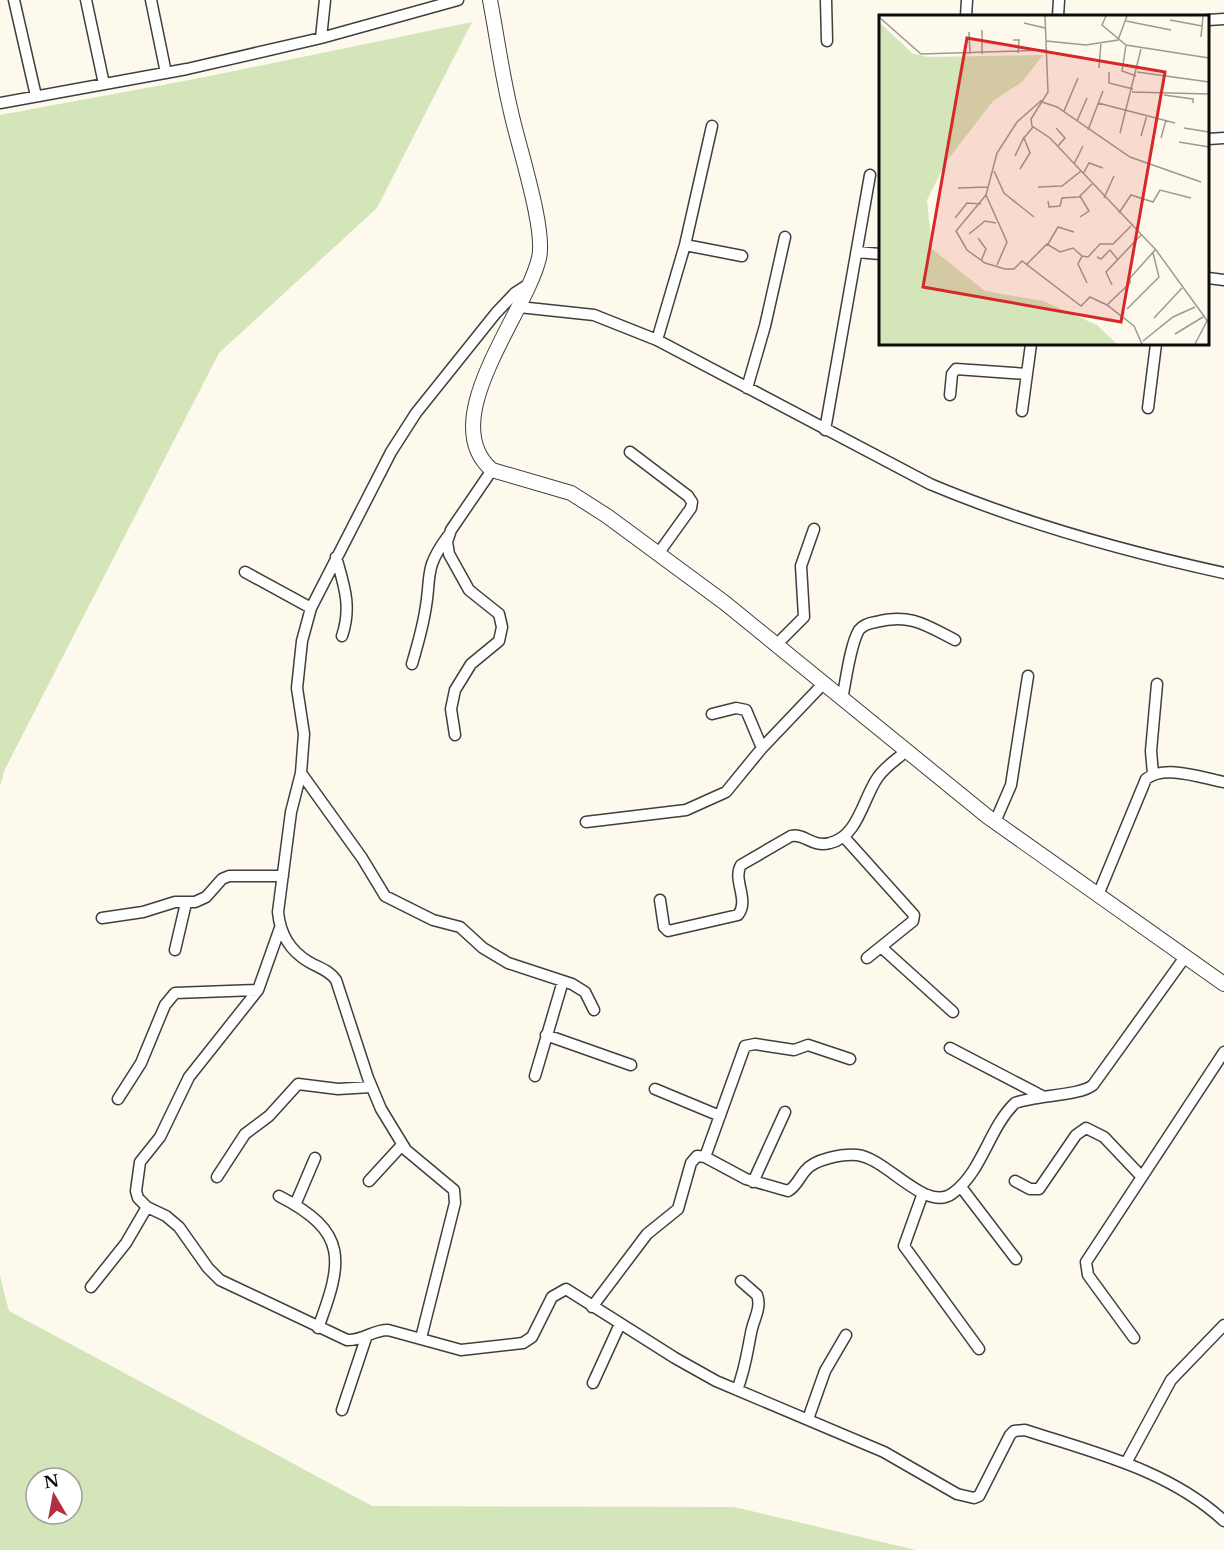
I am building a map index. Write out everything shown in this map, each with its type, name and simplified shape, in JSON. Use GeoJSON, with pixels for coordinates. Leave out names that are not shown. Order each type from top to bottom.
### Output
{"type":"FeatureCollection","features":[{"type":"Feature","properties":{"kind":"street"},"geometry":{"type":"LineString","coordinates":[[14,0],[36,96]]}},
{"type":"Feature","properties":{"kind":"street"},"geometry":{"type":"LineString","coordinates":[[86,0],[105,84]]}},
{"type":"Feature","properties":{"kind":"street"},"geometry":{"type":"LineString","coordinates":[[151,0],[166,73]]}},
{"type":"Feature","properties":{"kind":"street"},"geometry":{"type":"LineString","coordinates":[[321,38],[325,0]]}},
{"type":"Feature","properties":{"kind":"street"},"geometry":{"type":"LineString","coordinates":[[0,103],[166,73],[321,38],[458,0]]}},
{"type":"Feature","properties":{"kind":"street"},"geometry":{"type":"LineString","coordinates":[[490,0],[510,111],[540,233],[539,259],[484,382],[471,420],[474,445],[483,462],[492,470],[571,493],[658,554],[776,645],[905,752],[995,822],[1224,984]]}},
{"type":"Feature","properties":{"kind":"street"},"geometry":{"type":"LineString","coordinates":[[826,0],[827,41]]}},
{"type":"Feature","properties":{"kind":"street"},"geometry":{"type":"LineString","coordinates":[[966,15],[967,0]]}},
{"type":"Feature","properties":{"kind":"street"},"geometry":{"type":"LineString","coordinates":[[1058,15],[1059,0]]}},
{"type":"Feature","properties":{"kind":"street"},"geometry":{"type":"LineString","coordinates":[[1209,20],[1224,19]]}},
{"type":"Feature","properties":{"kind":"street"},"geometry":{"type":"LineString","coordinates":[[657,340],[685,244],[712,126]]}},
{"type":"Feature","properties":{"kind":"street"},"geometry":{"type":"LineString","coordinates":[[1209,140],[1224,138]]}},
{"type":"Feature","properties":{"kind":"street"},"geometry":{"type":"LineString","coordinates":[[825,430],[870,175]]}},
{"type":"Feature","properties":{"kind":"street"},"geometry":{"type":"LineString","coordinates":[[747,388],[765,326],[785,237]]}},
{"type":"Feature","properties":{"kind":"street"},"geometry":{"type":"LineString","coordinates":[[685,244],[742,256]]}},
{"type":"Feature","properties":{"kind":"street"},"geometry":{"type":"LineString","coordinates":[[857,252],[879,254]]}},
{"type":"Feature","properties":{"kind":"street"},"geometry":{"type":"LineString","coordinates":[[1209,278],[1224,280]]}},
{"type":"Feature","properties":{"kind":"street"},"geometry":{"type":"LineString","coordinates":[[421,1338],[456,1196],[451,1185],[422,1166],[402,1145],[371,1087],[336,980],[332,974],[302,957],[284,938],[280,928],[278,912],[291,812],[302,773],[304,735],[297,687],[302,641],[311,608],[391,452],[416,413],[496,313],[515,293],[529,284]]}},
{"type":"Feature","properties":{"kind":"street"},"geometry":{"type":"LineString","coordinates":[[519,307],[594,315],[657,340],[930,484],[971,501],[1106,546],[1224,573]]}},
{"type":"Feature","properties":{"kind":"street"},"geometry":{"type":"LineString","coordinates":[[1022,411],[1031,345]]}},
{"type":"Feature","properties":{"kind":"street"},"geometry":{"type":"LineString","coordinates":[[1148,408],[1156,345]]}},
{"type":"Feature","properties":{"kind":"street"},"geometry":{"type":"LineString","coordinates":[[950,395],[952,374],[956,369],[1027,374]]}},
{"type":"Feature","properties":{"kind":"street"},"geometry":{"type":"LineString","coordinates":[[630,452],[688,496],[692,502],[691,508],[658,554]]}},
{"type":"Feature","properties":{"kind":"street"},"geometry":{"type":"LineString","coordinates":[[412,664],[425,613],[429,571],[435,554],[492,470]]}},
{"type":"Feature","properties":{"kind":"street"},"geometry":{"type":"LineString","coordinates":[[776,645],[804,617],[801,566],[814,529]]}},
{"type":"Feature","properties":{"kind":"street"},"geometry":{"type":"LineString","coordinates":[[448,536],[449,554],[469,590],[499,614],[502,627],[499,640],[471,664],[455,690],[451,709],[455,735]]}},
{"type":"Feature","properties":{"kind":"street"},"geometry":{"type":"LineString","coordinates":[[336,557],[348,604],[347,622],[342,636]]}},
{"type":"Feature","properties":{"kind":"street"},"geometry":{"type":"LineString","coordinates":[[245,572],[311,608]]}},
{"type":"Feature","properties":{"kind":"street"},"geometry":{"type":"LineString","coordinates":[[842,699],[858,635],[864,626],[885,619],[908,618],[955,640]]}},
{"type":"Feature","properties":{"kind":"street"},"geometry":{"type":"LineString","coordinates":[[995,822],[1011,785],[1028,676]]}},
{"type":"Feature","properties":{"kind":"street"},"geometry":{"type":"LineString","coordinates":[[586,822],[663,815],[708,802],[735,783],[762,748],[824,684]]}},
{"type":"Feature","properties":{"kind":"street"},"geometry":{"type":"LineString","coordinates":[[1153,774],[1151,751],[1157,684]]}},
{"type":"Feature","properties":{"kind":"street"},"geometry":{"type":"LineString","coordinates":[[712,714],[736,708],[746,710],[762,748]]}},
{"type":"Feature","properties":{"kind":"street"},"geometry":{"type":"LineString","coordinates":[[660,900],[664,927],[668,931],[733,918],[742,909],[738,870],[741,865],[791,836],[798,836],[819,845],[844,837],[879,776],[905,752]]}},
{"type":"Feature","properties":{"kind":"street"},"geometry":{"type":"LineString","coordinates":[[1098,895],[1142,783],[1153,774],[1164,772],[1224,782]]}},
{"type":"Feature","properties":{"kind":"street"},"geometry":{"type":"LineString","coordinates":[[302,773],[362,858],[385,896],[433,920],[460,927],[483,948],[508,963],[563,981],[585,992],[594,1010]]}},
{"type":"Feature","properties":{"kind":"street"},"geometry":{"type":"LineString","coordinates":[[844,837],[914,913],[913,921],[867,958]]}},
{"type":"Feature","properties":{"kind":"street"},"geometry":{"type":"LineString","coordinates":[[102,918],[143,912],[175,902],[186,903],[206,897],[222,879],[229,876],[283,876]]}},
{"type":"Feature","properties":{"kind":"street"},"geometry":{"type":"LineString","coordinates":[[176,951],[186,903]]}},
{"type":"Feature","properties":{"kind":"street"},"geometry":{"type":"LineString","coordinates":[[280,928],[258,990],[189,1077],[164,1129],[140,1162],[136,1191],[138,1198],[147,1207],[166,1216],[179,1227],[208,1268],[220,1280],[347,1340],[366,1338],[378,1331],[388,1330],[452,1348],[470,1350],[523,1342],[532,1337],[552,1297],[563,1289],[570,1290],[592,1307],[697,1371],[884,1452],[967,1497],[974,1498],[984,1491],[1010,1435],[1014,1431],[1025,1430],[1126,1463],[1189,1492],[1224,1521]]}},
{"type":"Feature","properties":{"kind":"street"},"geometry":{"type":"LineString","coordinates":[[881,947],[953,1012]]}},
{"type":"Feature","properties":{"kind":"street"},"geometry":{"type":"LineString","coordinates":[[592,1307],[648,1234],[678,1209],[691,1163],[697,1156],[705,1157],[753,1182],[788,1191],[806,1168],[814,1164],[858,1155],[871,1160],[934,1199],[942,1199],[961,1187],[1010,1108],[1023,1100],[1087,1090],[1093,1085],[1185,957]]}},
{"type":"Feature","properties":{"kind":"street"},"geometry":{"type":"LineString","coordinates":[[535,1076],[563,981]]}},
{"type":"Feature","properties":{"kind":"street"},"geometry":{"type":"LineString","coordinates":[[118,1099],[141,1063],[165,1005],[175,993],[258,990]]}},
{"type":"Feature","properties":{"kind":"street"},"geometry":{"type":"LineString","coordinates":[[546,1035],[631,1065]]}},
{"type":"Feature","properties":{"kind":"street"},"geometry":{"type":"LineString","coordinates":[[705,1157],[742,1049],[749,1044],[789,1050],[808,1045],[850,1059]]}},
{"type":"Feature","properties":{"kind":"street"},"geometry":{"type":"LineString","coordinates":[[950,1047],[1042,1096]]}},
{"type":"Feature","properties":{"kind":"street"},"geometry":{"type":"LineString","coordinates":[[1134,1338],[1088,1275],[1085,1266],[1088,1255],[1224,1052]]}},
{"type":"Feature","properties":{"kind":"street"},"geometry":{"type":"LineString","coordinates":[[217,1178],[245,1134],[269,1116],[298,1084],[338,1089],[371,1087]]}},
{"type":"Feature","properties":{"kind":"street"},"geometry":{"type":"LineString","coordinates":[[655,1089],[720,1116]]}},
{"type":"Feature","properties":{"kind":"street"},"geometry":{"type":"LineString","coordinates":[[753,1182],[785,1112]]}},
{"type":"Feature","properties":{"kind":"street"},"geometry":{"type":"LineString","coordinates":[[1015,1180],[1030,1189],[1039,1189],[1076,1135],[1086,1128],[1104,1137],[1141,1176]]}},
{"type":"Feature","properties":{"kind":"street"},"geometry":{"type":"LineString","coordinates":[[369,1181],[402,1145]]}},
{"type":"Feature","properties":{"kind":"street"},"geometry":{"type":"LineString","coordinates":[[295,1205],[315,1158]]}},
{"type":"Feature","properties":{"kind":"street"},"geometry":{"type":"LineString","coordinates":[[961,1187],[1016,1259]]}},
{"type":"Feature","properties":{"kind":"street"},"geometry":{"type":"LineString","coordinates":[[923,1193],[904,1246],[979,1349]]}},
{"type":"Feature","properties":{"kind":"street"},"geometry":{"type":"LineString","coordinates":[[279,1196],[313,1216],[325,1229],[334,1253],[334,1277],[318,1328]]}},
{"type":"Feature","properties":{"kind":"street"},"geometry":{"type":"LineString","coordinates":[[91,1287],[126,1243],[147,1207]]}},
{"type":"Feature","properties":{"kind":"street"},"geometry":{"type":"LineString","coordinates":[[737,1390],[748,1358],[751,1331],[759,1305],[758,1295],[741,1281]]}},
{"type":"Feature","properties":{"kind":"street"},"geometry":{"type":"LineString","coordinates":[[593,1383],[620,1324]]}},
{"type":"Feature","properties":{"kind":"street"},"geometry":{"type":"LineString","coordinates":[[1126,1463],[1166,1387],[1181,1367],[1224,1325]]}},
{"type":"Feature","properties":{"kind":"street"},"geometry":{"type":"LineString","coordinates":[[808,1419],[825,1371],[846,1335]]}},
{"type":"Feature","properties":{"kind":"street"},"geometry":{"type":"LineString","coordinates":[[342,1410],[366,1338]]}},
{"type":"Feature","properties":{"kind":"green space"},"geometry":{"type":"Polygon","coordinates":[[[472,22],[377,208],[219,353],[5,769],[0,786],[0,115],[200,78],[472,22]]]}},
{"type":"Feature","properties":{"kind":"green space"},"geometry":{"type":"Polygon","coordinates":[[[0,1276],[9,1311],[372,1506],[734,1507],[916,1550],[0,1550],[0,1276]]]}}]}
